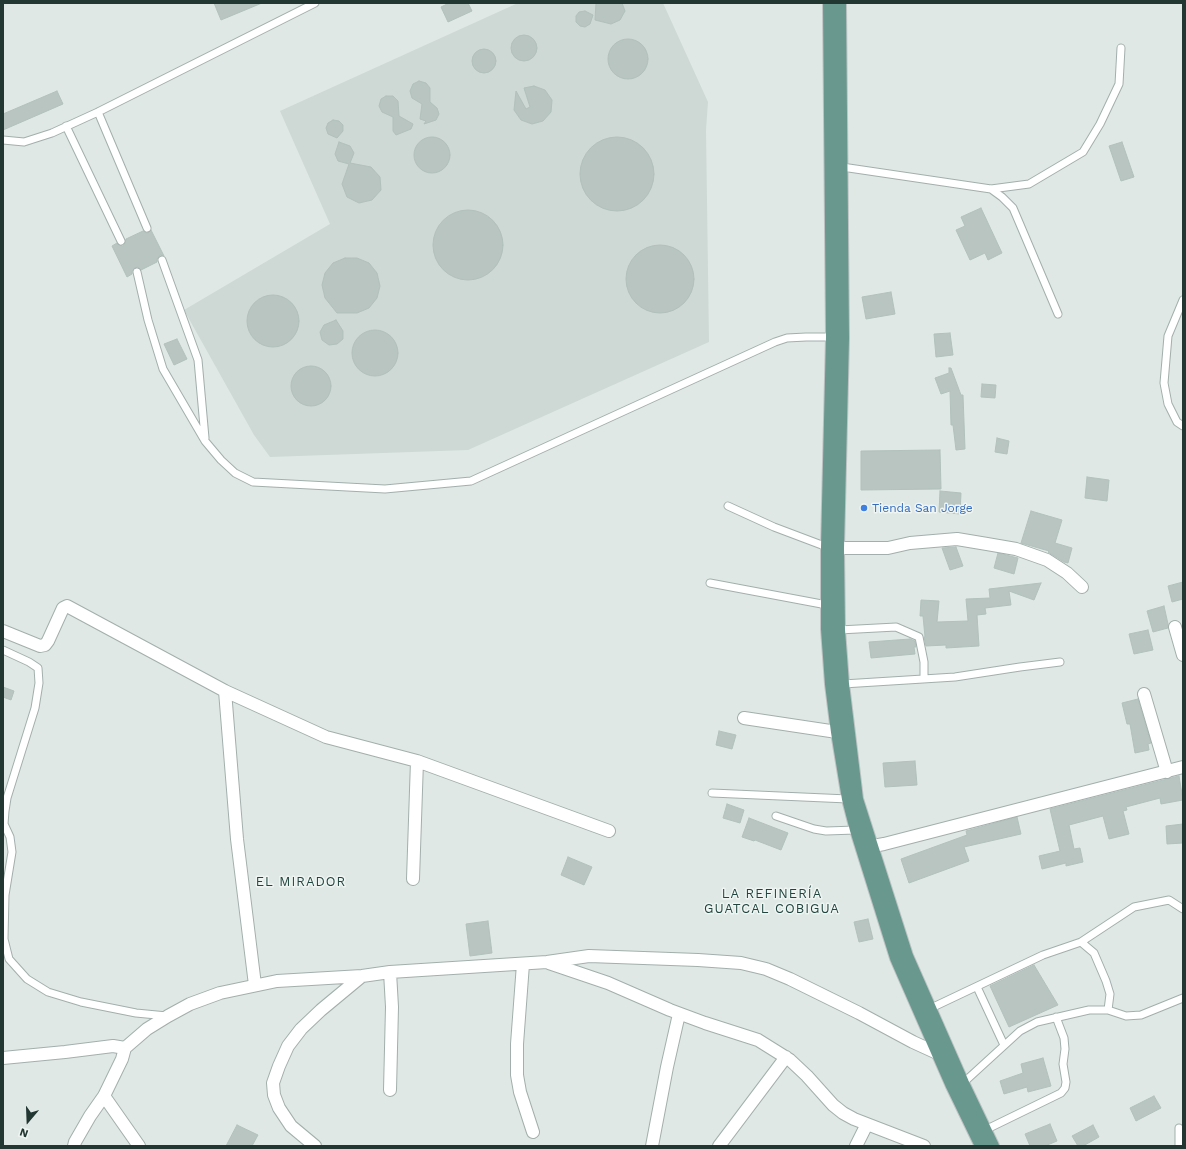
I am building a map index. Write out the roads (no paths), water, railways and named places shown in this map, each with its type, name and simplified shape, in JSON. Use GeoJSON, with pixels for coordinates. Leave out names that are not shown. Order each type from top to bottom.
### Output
{"type":"FeatureCollection","features":[{"type":"Feature","properties":{"kind":"main road"},"geometry":{"type":"LineString","coordinates":[[829,3],[833,548],[843,684],[857,799],[867,847],[907,956],[937,1053],[957,1085],[980,1132],[993,1146]]}},
{"type":"Feature","properties":{"kind":"main road"},"geometry":{"type":"LineString","coordinates":[[840,3],[843,338],[833,548],[827,605],[827,629],[831,684],[848,799],[856,830],[867,847]]}},
{"type":"Feature","properties":{"kind":"main road"},"geometry":{"type":"LineString","coordinates":[[925,1011],[950,1054],[957,1085]]}},
{"type":"Feature","properties":{"kind":"main road"},"geometry":{"type":"LineString","coordinates":[[980,1132],[981,1146]]}},
{"type":"Feature","properties":{"kind":"street"},"geometry":{"type":"LineString","coordinates":[[833,548],[888,548],[910,543],[957,539],[1016,549],[1047,560],[1082,587]]}},
{"type":"Feature","properties":{"kind":"street"},"geometry":{"type":"LineString","coordinates":[[3,632],[40,646],[45,645],[63,608],[67,606],[226,691],[326,737],[417,761],[609,831]]}},
{"type":"Feature","properties":{"kind":"street"},"geometry":{"type":"LineString","coordinates":[[1175,627],[1183,655]]}},
{"type":"Feature","properties":{"kind":"street"},"geometry":{"type":"LineString","coordinates":[[226,691],[237,839],[255,985]]}},
{"type":"Feature","properties":{"kind":"street"},"geometry":{"type":"LineString","coordinates":[[1144,694],[1167,772]]}},
{"type":"Feature","properties":{"kind":"street"},"geometry":{"type":"LineString","coordinates":[[744,718],[837,732]]}},
{"type":"Feature","properties":{"kind":"street"},"geometry":{"type":"LineString","coordinates":[[413,879],[417,761]]}},
{"type":"Feature","properties":{"kind":"street"},"geometry":{"type":"LineString","coordinates":[[867,847],[1183,767]]}},
{"type":"Feature","properties":{"kind":"street"},"geometry":{"type":"LineString","coordinates":[[74,1146],[90,1116],[104,1096],[122,1059],[124,1048],[147,1029],[190,1004],[220,993],[277,981],[523,964],[589,956],[741,963],[766,969],[790,979],[860,1013],[913,1042],[937,1053],[950,1054]]}},
{"type":"Feature","properties":{"kind":"street"},"geometry":{"type":"LineString","coordinates":[[547,962],[608,983],[679,1014],[758,1040],[786,1057],[803,1072],[833,1105],[843,1113],[854,1119],[924,1146]]}},
{"type":"Feature","properties":{"kind":"street"},"geometry":{"type":"LineString","coordinates":[[523,964],[517,1044],[517,1075],[520,1092],[533,1132]]}},
{"type":"Feature","properties":{"kind":"street"},"geometry":{"type":"LineString","coordinates":[[390,972],[392,1007],[390,1090]]}},
{"type":"Feature","properties":{"kind":"street"},"geometry":{"type":"LineString","coordinates":[[315,1146],[291,1126],[276,1102],[272,1083],[288,1046],[301,1029],[321,1010],[362,976]]}},
{"type":"Feature","properties":{"kind":"street"},"geometry":{"type":"LineString","coordinates":[[652,1146],[679,1014]]}},
{"type":"Feature","properties":{"kind":"street"},"geometry":{"type":"LineString","coordinates":[[3,1058],[113,1046],[124,1048]]}},
{"type":"Feature","properties":{"kind":"street"},"geometry":{"type":"LineString","coordinates":[[719,1146],[786,1057]]}},
{"type":"Feature","properties":{"kind":"street"},"geometry":{"type":"LineString","coordinates":[[104,1096],[139,1146]]}},
{"type":"Feature","properties":{"kind":"street"},"geometry":{"type":"LineString","coordinates":[[856,1146],[867,1124]]}},
{"type":"Feature","properties":{"kind":"lane"},"geometry":{"type":"LineString","coordinates":[[3,140],[24,142],[52,133],[98,112],[315,3]]}},
{"type":"Feature","properties":{"kind":"lane"},"geometry":{"type":"LineString","coordinates":[[842,167],[991,189],[1030,184],[1083,152],[1100,124],[1119,84],[1121,48]]}},
{"type":"Feature","properties":{"kind":"lane"},"geometry":{"type":"LineString","coordinates":[[98,112],[147,228]]}},
{"type":"Feature","properties":{"kind":"lane"},"geometry":{"type":"LineString","coordinates":[[66,126],[121,241]]}},
{"type":"Feature","properties":{"kind":"lane"},"geometry":{"type":"LineString","coordinates":[[991,189],[1013,208],[1058,314]]}},
{"type":"Feature","properties":{"kind":"lane"},"geometry":{"type":"LineString","coordinates":[[162,260],[198,360],[205,441]]}},
{"type":"Feature","properties":{"kind":"lane"},"geometry":{"type":"LineString","coordinates":[[137,272],[148,320],[164,369],[205,441],[221,460],[235,473],[253,482],[385,489],[471,481],[774,342],[793,338],[832,337]]}},
{"type":"Feature","properties":{"kind":"lane"},"geometry":{"type":"LineString","coordinates":[[1183,300],[1168,336],[1164,383],[1168,404],[1177,422],[1183,426]]}},
{"type":"Feature","properties":{"kind":"lane"},"geometry":{"type":"LineString","coordinates":[[728,506],[774,527],[833,548]]}},
{"type":"Feature","properties":{"kind":"lane"},"geometry":{"type":"LineString","coordinates":[[710,583],[827,605]]}},
{"type":"Feature","properties":{"kind":"lane"},"geometry":{"type":"LineString","coordinates":[[838,630],[896,628],[919,637],[924,662],[924,679]]}},
{"type":"Feature","properties":{"kind":"lane"},"geometry":{"type":"LineString","coordinates":[[3,650],[29,662],[38,668],[39,683],[35,708],[7,798],[3,824],[10,837],[12,852],[5,895],[4,938],[9,960],[27,980],[48,992],[80,1002],[136,1014],[168,1016]]}},
{"type":"Feature","properties":{"kind":"lane"},"geometry":{"type":"LineString","coordinates":[[843,684],[955,677],[1060,662]]}},
{"type":"Feature","properties":{"kind":"lane"},"geometry":{"type":"LineString","coordinates":[[712,793],[848,799]]}},
{"type":"Feature","properties":{"kind":"lane"},"geometry":{"type":"LineString","coordinates":[[776,816],[814,829],[826,831],[856,830]]}},
{"type":"Feature","properties":{"kind":"lane"},"geometry":{"type":"LineString","coordinates":[[925,1011],[1043,955],[1081,942],[1134,907],[1169,900],[1183,909]]}},
{"type":"Feature","properties":{"kind":"lane"},"geometry":{"type":"LineString","coordinates":[[1081,942],[1094,953],[1106,981],[1110,994],[1108,1010]]}},
{"type":"Feature","properties":{"kind":"lane"},"geometry":{"type":"LineString","coordinates":[[977,987],[1004,1045]]}},
{"type":"Feature","properties":{"kind":"lane"},"geometry":{"type":"LineString","coordinates":[[957,1085],[1020,1031],[1038,1022],[1089,1010],[1108,1010],[1126,1016],[1141,1015],[1183,998]]}},
{"type":"Feature","properties":{"kind":"lane"},"geometry":{"type":"LineString","coordinates":[[980,1132],[1061,1093],[1065,1088],[1066,1082],[1063,1064],[1065,1049],[1064,1038],[1056,1017]]}},
{"type":"Feature","properties":{"kind":"lane"},"geometry":{"type":"LineString","coordinates":[[1179,1128],[1180,1146]]}},
{"type":"Feature","properties":{"kind":"place","name":"Tienda San Jorge"},"geometry":{"type":"Point","coordinates":[864,508]}},
{"type":"Feature","properties":{"kind":"district","name":"EL MIRADOR"},"geometry":{"type":"Point","coordinates":[301,882]}},
{"type":"Feature","properties":{"kind":"district","name":"LA REFINERÍA GUATCAL COBIGUA"},"geometry":{"type":"Point","coordinates":[772,902]}}]}
